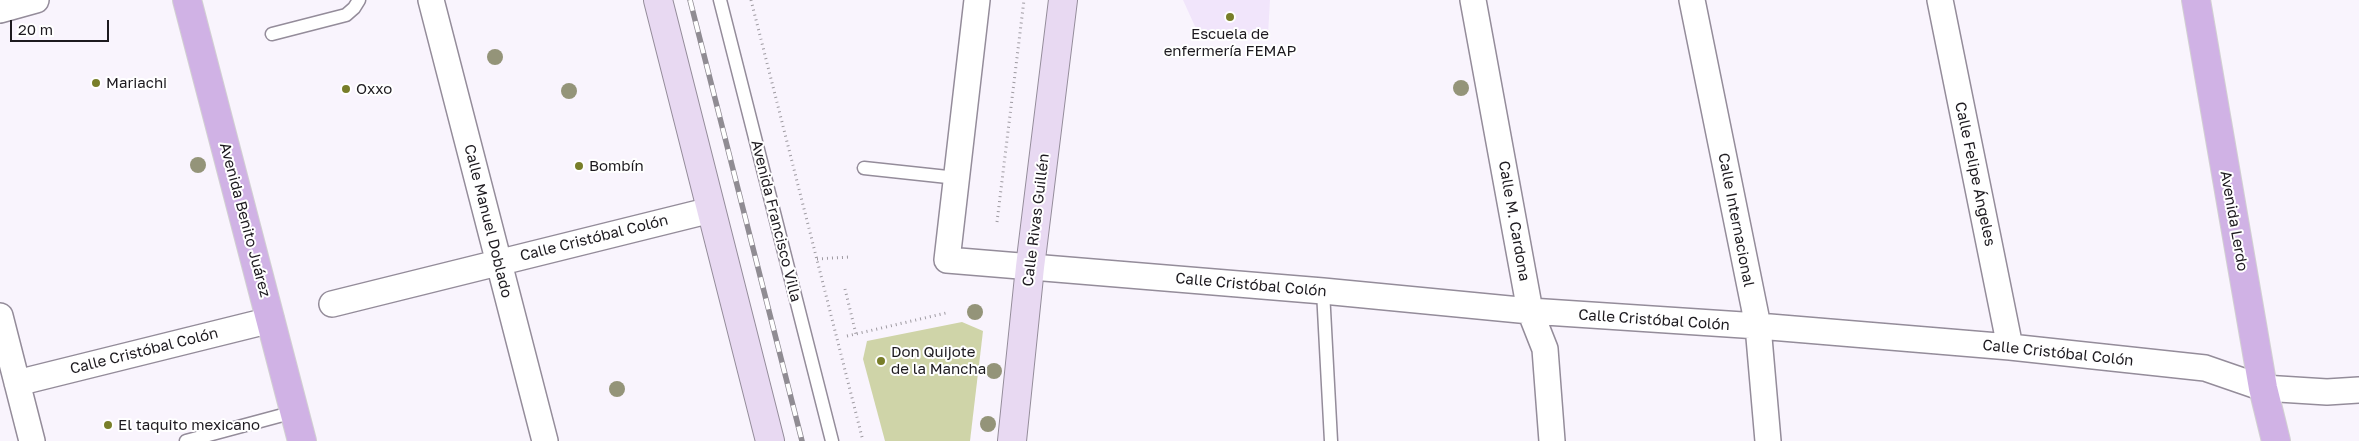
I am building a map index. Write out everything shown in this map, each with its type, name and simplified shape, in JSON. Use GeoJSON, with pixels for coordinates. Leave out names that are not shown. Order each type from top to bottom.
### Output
{"type":"FeatureCollection","features":[{"type":"Feature","properties":{"kind":"main road","name":"Avenida Benito Juárez"},"geometry":{"type":"LineString","coordinates":[[187,0],[302,441]]}},
{"type":"Feature","properties":{"kind":"main road"},"geometry":{"type":"LineString","coordinates":[[658,0],[770,441]]}},
{"type":"Feature","properties":{"kind":"main road","name":"Calle Rivas Guillén"},"geometry":{"type":"LineString","coordinates":[[1012,441],[1030,268],[1063,0]]}},
{"type":"Feature","properties":{"kind":"main road","name":"Avenida Lerdo"},"geometry":{"type":"LineString","coordinates":[[2196,0],[2263,388],[2276,441]]}},
{"type":"Feature","properties":{"kind":"street"},"geometry":{"type":"LineString","coordinates":[[0,10],[36,0]]}},
{"type":"Feature","properties":{"kind":"street","name":"Calle Manuel Doblado"},"geometry":{"type":"LineString","coordinates":[[432,0],[545,441]]}},
{"type":"Feature","properties":{"kind":"street"},"geometry":{"type":"LineString","coordinates":[[957,178],[977,0]]}},
{"type":"Feature","properties":{"kind":"street","name":"Calle M. Cardona"},"geometry":{"type":"LineString","coordinates":[[1473,0],[1530,311],[1545,349],[1552,441]]}},
{"type":"Feature","properties":{"kind":"street","name":"Calle Internacional"},"geometry":{"type":"LineString","coordinates":[[1692,0],[1758,326],[1768,441]]}},
{"type":"Feature","properties":{"kind":"street","name":"Calle Felipe Ángeles"},"geometry":{"type":"LineString","coordinates":[[1940,0],[2010,347]]}},
{"type":"Feature","properties":{"kind":"street","name":"Calle Cristóbal Colón"},"geometry":{"type":"LineString","coordinates":[[957,178],[947,260],[1323,291],[1530,311],[1758,326],[2010,347],[2205,368],[2263,388],[2327,392],[2359,390]]}},
{"type":"Feature","properties":{"kind":"street","name":"Calle Cristóbal Colón"},"geometry":{"type":"LineString","coordinates":[[332,304],[711,210]]}},
{"type":"Feature","properties":{"kind":"street"},"geometry":{"type":"LineString","coordinates":[[0,316],[32,441]]}},
{"type":"Feature","properties":{"kind":"street","name":"Calle Cristóbal Colón"},"geometry":{"type":"LineString","coordinates":[[17,383],[271,320]]}},
{"type":"Feature","properties":{"kind":"lane"},"geometry":{"type":"LineString","coordinates":[[272,34],[346,15],[359,0]]}},
{"type":"Feature","properties":{"kind":"lane","name":"Avenida Francisco Villa"},"geometry":{"type":"LineString","coordinates":[[720,0],[832,441]]}},
{"type":"Feature","properties":{"kind":"lane"},"geometry":{"type":"LineString","coordinates":[[864,168],[957,178]]}},
{"type":"Feature","properties":{"kind":"lane"},"geometry":{"type":"LineString","coordinates":[[1323,291],[1331,441]]}},
{"type":"Feature","properties":{"kind":"lane"},"geometry":{"type":"LineString","coordinates":[[186,441],[294,412]]}},
{"type":"Feature","properties":{"kind":"path"},"geometry":{"type":"LineString","coordinates":[[751,0],[862,441]]}},
{"type":"Feature","properties":{"kind":"path"},"geometry":{"type":"LineString","coordinates":[[998,222],[1024,0]]}},
{"type":"Feature","properties":{"kind":"path"},"geometry":{"type":"LineString","coordinates":[[817,259],[849,257]]}},
{"type":"Feature","properties":{"kind":"path"},"geometry":{"type":"LineString","coordinates":[[844,289],[856,334]]}},
{"type":"Feature","properties":{"kind":"path"},"geometry":{"type":"LineString","coordinates":[[847,336],[946,313]]}},
{"type":"Feature","properties":{"kind":"shaded area","name":"Escuela de enfermería FEMAP"},"geometry":{"type":"Polygon","coordinates":[[[1183,0],[1270,0],[1268,35],[1198,33],[1183,0]]]}},
{"type":"Feature","properties":{"kind":"green space"},"geometry":{"type":"Polygon","coordinates":[[[962,322],[983,331],[970,441],[885,441],[863,359],[867,341],[962,322]]]}},
{"type":"Feature","properties":{"kind":"railway"},"geometry":{"type":"LineString","coordinates":[[690,0],[802,441]]}},
{"type":"Feature","properties":{"kind":"place","name":"Escuela de enfermería FEMAP"},"geometry":{"type":"Point","coordinates":[1230,17]}},
{"type":"Feature","properties":{"kind":"place","name":"Mariachi"},"geometry":{"type":"Point","coordinates":[96,83]}},
{"type":"Feature","properties":{"kind":"place","name":"Oxxo"},"geometry":{"type":"Point","coordinates":[346,89]}},
{"type":"Feature","properties":{"kind":"place","name":"Bombín"},"geometry":{"type":"Point","coordinates":[579,166]}},
{"type":"Feature","properties":{"kind":"place","name":"Don Quijote de la Mancha"},"geometry":{"type":"Point","coordinates":[881,361]}},
{"type":"Feature","properties":{"kind":"place","name":"El taquito mexicano"},"geometry":{"type":"Point","coordinates":[108,425]}}]}
